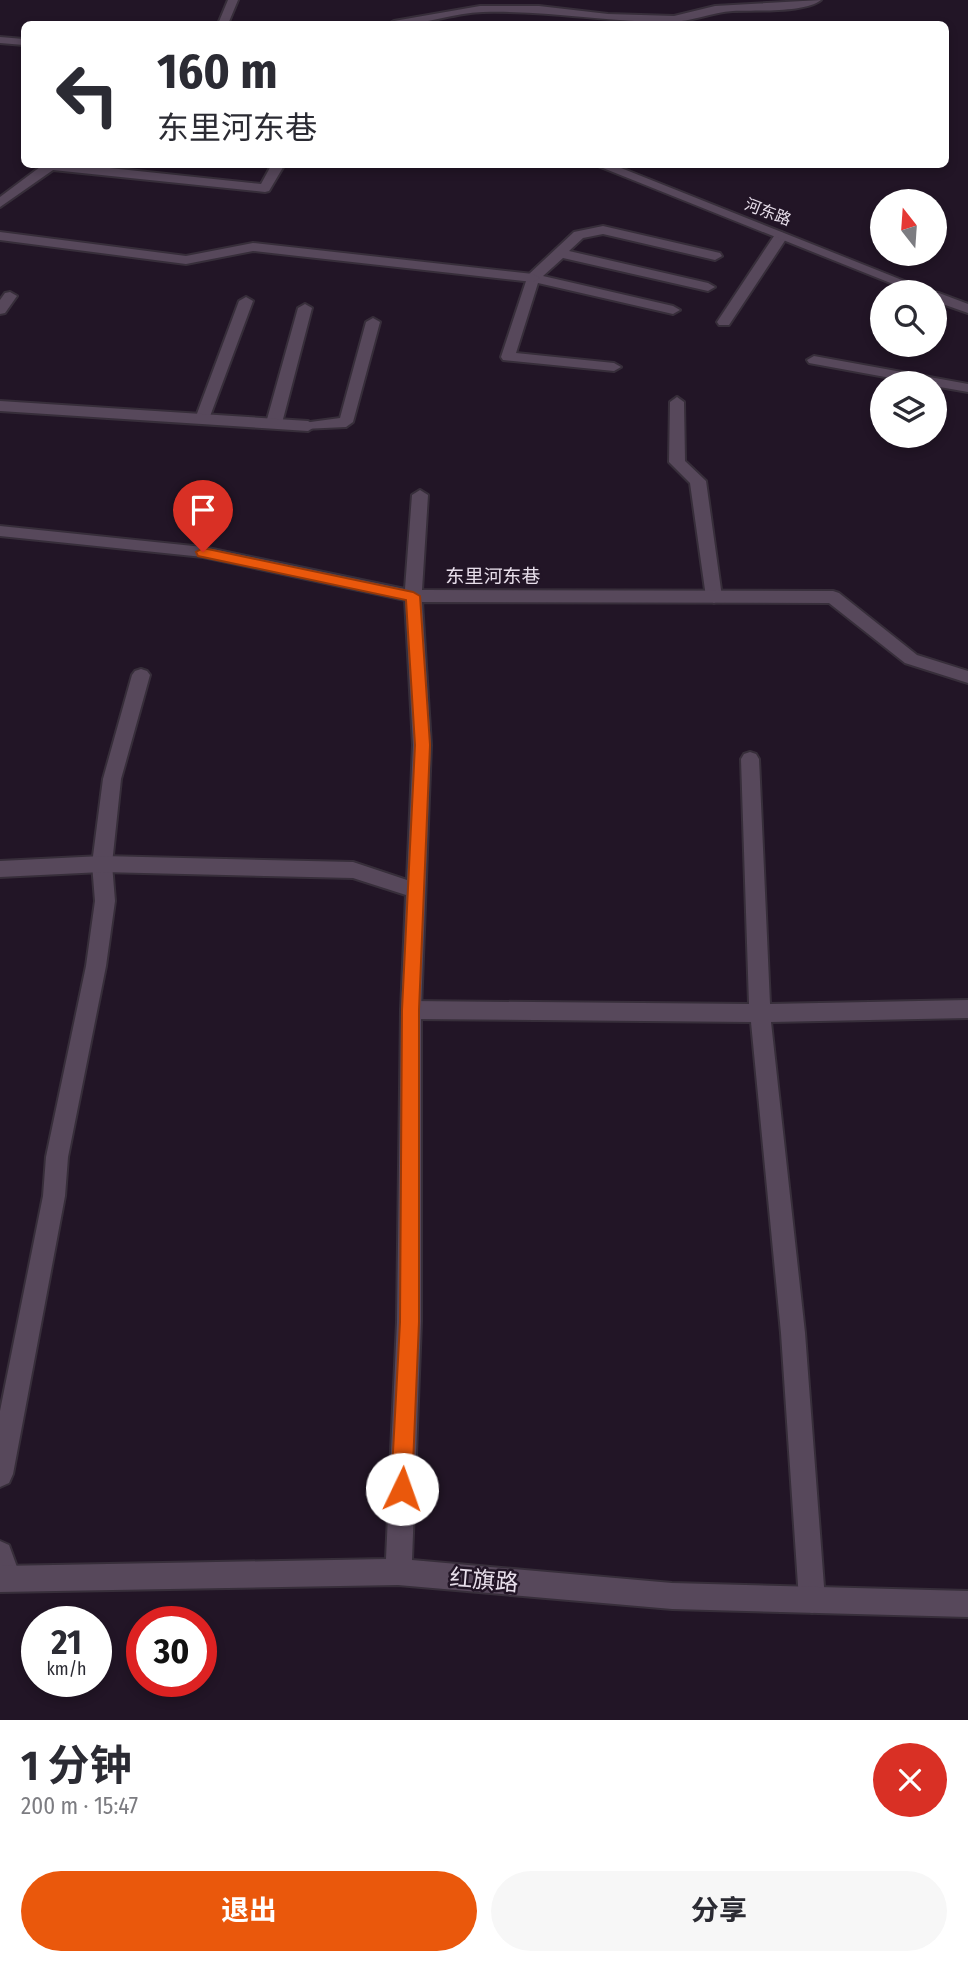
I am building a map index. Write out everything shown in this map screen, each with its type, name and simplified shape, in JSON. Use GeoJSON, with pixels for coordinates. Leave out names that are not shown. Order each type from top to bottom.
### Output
{"type":"FeatureCollection","features":[{"type":"Feature","properties":{"kind":"street"},"geometry":{"type":"LineString","coordinates":[[224,21],[233,0]]}},
{"type":"Feature","properties":{"kind":"street"},"geometry":{"type":"LineString","coordinates":[[411,21],[480,9],[539,9],[608,17],[674,19],[715,9],[805,5],[816,0]]}},
{"type":"Feature","properties":{"kind":"street"},"geometry":{"type":"LineString","coordinates":[[0,40],[21,42]]}},
{"type":"Feature","properties":{"kind":"street"},"geometry":{"type":"LineString","coordinates":[[0,203],[47,168]]}},
{"type":"Feature","properties":{"kind":"street"},"geometry":{"type":"LineString","coordinates":[[70,168],[265,188],[277,168]]}},
{"type":"Feature","properties":{"kind":"street","name":"河东路"},"geometry":{"type":"LineString","coordinates":[[609,168],[894,280]]}},
{"type":"Feature","properties":{"kind":"street"},"geometry":{"type":"LineString","coordinates":[[614,366],[508,357],[533,278],[579,235],[603,230],[715,256]]}},
{"type":"Feature","properties":{"kind":"street"},"geometry":{"type":"LineString","coordinates":[[0,236],[186,260],[253,247],[533,278],[673,310]]}},
{"type":"Feature","properties":{"kind":"street"},"geometry":{"type":"LineString","coordinates":[[724,322],[780,236]]}},
{"type":"Feature","properties":{"kind":"street"},"geometry":{"type":"LineString","coordinates":[[560,253],[708,287]]}},
{"type":"Feature","properties":{"kind":"street"},"geometry":{"type":"LineString","coordinates":[[0,310],[10,296]]}},
{"type":"Feature","properties":{"kind":"street"},"geometry":{"type":"LineString","coordinates":[[202,419],[246,300]]}},
{"type":"Feature","properties":{"kind":"street"},"geometry":{"type":"LineString","coordinates":[[947,301],[968,309]]}},
{"type":"Feature","properties":{"kind":"street"},"geometry":{"type":"LineString","coordinates":[[274,423],[306,308]]}},
{"type":"Feature","properties":{"kind":"street"},"geometry":{"type":"LineString","coordinates":[[0,406],[308,426],[346,422],[373,322]]}},
{"type":"Feature","properties":{"kind":"street"},"geometry":{"type":"LineString","coordinates":[[814,360],[968,388]]}},
{"type":"Feature","properties":{"kind":"street"},"geometry":{"type":"LineString","coordinates":[[677,402],[677,462],[698,481],[714,597]]}},
{"type":"Feature","properties":{"kind":"street"},"geometry":{"type":"LineString","coordinates":[[398,1572],[409,1322],[411,1010],[422,745],[413,596],[420,495]]}},
{"type":"Feature","properties":{"kind":"street","name":"东里河东巷"},"geometry":{"type":"LineString","coordinates":[[0,531],[203,552],[413,596],[833,597],[911,659],[968,677]]}},
{"type":"Feature","properties":{"kind":"street"},"geometry":{"type":"LineString","coordinates":[[0,1474],[54,1196],[57,1157],[96,966],[105,901],[102,864],[112,779],[141,675]]}},
{"type":"Feature","properties":{"kind":"street"},"geometry":{"type":"LineString","coordinates":[[750,760],[760,1013],[793,1333],[812,1600]]}},
{"type":"Feature","properties":{"kind":"street"},"geometry":{"type":"LineString","coordinates":[[0,869],[102,864],[353,870],[417,891]]}},
{"type":"Feature","properties":{"kind":"street"},"geometry":{"type":"LineString","coordinates":[[411,1010],[760,1013],[968,1009]]}},
{"type":"Feature","properties":{"kind":"street","name":"红旗路"},"geometry":{"type":"LineString","coordinates":[[3,1570],[398,1572],[672,1596],[968,1604]]}},
{"type":"Feature","properties":{"kind":"route"},"geometry":{"type":"LineString","coordinates":[[203,552],[413,596],[422,745],[411,1010],[409,1322],[402,1489]]}}]}
